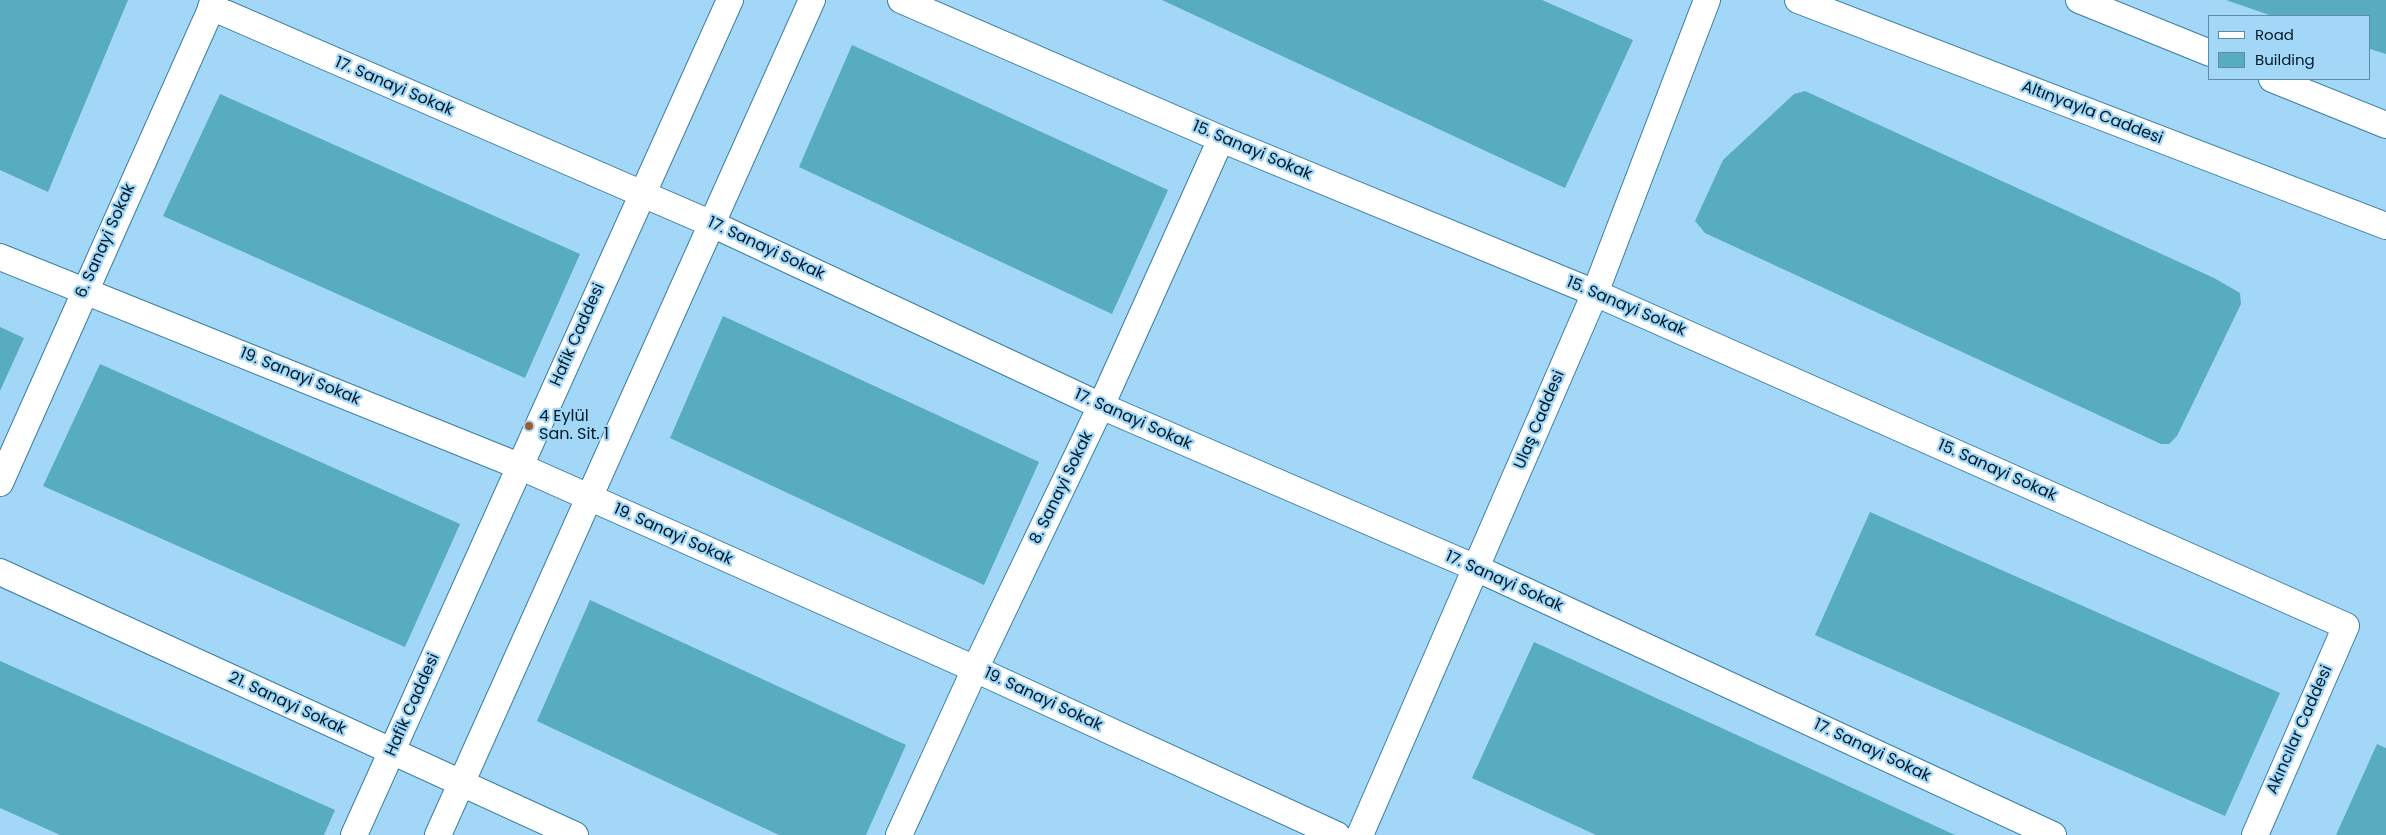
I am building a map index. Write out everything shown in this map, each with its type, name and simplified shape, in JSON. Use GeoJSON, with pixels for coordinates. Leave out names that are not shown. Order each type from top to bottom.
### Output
{"type":"FeatureCollection","features":[{"type":"Feature","properties":{"kind":"street","name":"Hafik Caddesi"},"geometry":{"type":"LineString","coordinates":[[354,835],[730,0]]}},
{"type":"Feature","properties":{"kind":"street"},"geometry":{"type":"LineString","coordinates":[[438,835],[812,0]]}},
{"type":"Feature","properties":{"kind":"street","name":"15. Sanayi Sokak"},"geometry":{"type":"LineString","coordinates":[[901,0],[1221,139],[1595,293],[2346,626]]}},
{"type":"Feature","properties":{"kind":"street","name":"Ulaş Caddesi"},"geometry":{"type":"LineString","coordinates":[[1360,835],[1595,293],[1706,0]]}},
{"type":"Feature","properties":{"kind":"street","name":"Altınyayla Caddesi"},"geometry":{"type":"LineString","coordinates":[[1798,0],[2386,226]]}},
{"type":"Feature","properties":{"kind":"street"},"geometry":{"type":"LineString","coordinates":[[2079,0],[2208,52]]}},
{"type":"Feature","properties":{"kind":"street","name":"17. Sanayi Sokak"},"geometry":{"type":"LineString","coordinates":[[213,4],[712,224],[1101,406],[1476,568],[2054,835]]}},
{"type":"Feature","properties":{"kind":"street","name":"6. Sanayi Sokak"},"geometry":{"type":"LineString","coordinates":[[0,483],[84,290],[213,4]]}},
{"type":"Feature","properties":{"kind":"street"},"geometry":{"type":"LineString","coordinates":[[2274,80],[2386,125]]}},
{"type":"Feature","properties":{"kind":"street","name":"8. Sanayi Sokak"},"geometry":{"type":"LineString","coordinates":[[899,835],[975,669],[1101,406],[1221,139]]}},
{"type":"Feature","properties":{"kind":"street","name":"19. Sanayi Sokak"},"geometry":{"type":"LineString","coordinates":[[0,258],[84,290],[519,466],[975,669],[1337,835]]}},
{"type":"Feature","properties":{"kind":"street","name":"21. Sanayi Sokak"},"geometry":{"type":"LineString","coordinates":[[0,572],[575,835]]}},
{"type":"Feature","properties":{"kind":"street","name":"Akıncılar Caddesi"},"geometry":{"type":"LineString","coordinates":[[2255,835],[2346,626]]}},
{"type":"Feature","properties":{"kind":"building"},"geometry":{"type":"Polygon","coordinates":[[[0,0],[128,0],[48,192],[0,170],[0,0]]]}},
{"type":"Feature","properties":{"kind":"building"},"geometry":{"type":"Polygon","coordinates":[[[1162,0],[1542,0],[1633,40],[1565,188],[1162,0]]]}},
{"type":"Feature","properties":{"kind":"building"},"geometry":{"type":"Polygon","coordinates":[[[2226,0],[2386,0],[2386,54],[2371,49],[2371,15],[2269,15],[2226,0]]]}},
{"type":"Feature","properties":{"kind":"building"},"geometry":{"type":"Polygon","coordinates":[[[852,45],[1168,190],[1112,314],[799,167],[852,45]]]}},
{"type":"Feature","properties":{"kind":"building"},"geometry":{"type":"Polygon","coordinates":[[[1805,91],[2214,278],[2240,293],[2241,304],[2177,436],[2169,444],[2161,444],[1705,233],[1695,221],[1723,160],[1794,94],[1805,91]]]}},
{"type":"Feature","properties":{"kind":"building"},"geometry":{"type":"Polygon","coordinates":[[[220,94],[580,254],[525,378],[163,216],[220,94]]]}},
{"type":"Feature","properties":{"kind":"building"},"geometry":{"type":"Polygon","coordinates":[[[723,316],[1039,462],[984,585],[670,438],[723,316]]]}},
{"type":"Feature","properties":{"kind":"building"},"geometry":{"type":"Polygon","coordinates":[[[0,327],[24,338],[0,391],[0,327]]]}},
{"type":"Feature","properties":{"kind":"building"},"geometry":{"type":"Polygon","coordinates":[[[100,364],[460,524],[405,647],[43,486],[100,364]]]}},
{"type":"Feature","properties":{"kind":"building"},"geometry":{"type":"Polygon","coordinates":[[[1870,512],[2280,693],[2225,816],[1815,635],[1870,512]]]}},
{"type":"Feature","properties":{"kind":"building"},"geometry":{"type":"Polygon","coordinates":[[[590,600],[906,745],[866,835],[779,835],[537,721],[590,600]]]}},
{"type":"Feature","properties":{"kind":"building"},"geometry":{"type":"Polygon","coordinates":[[[1534,642],[1955,835],[1596,835],[1472,778],[1534,642]]]}},
{"type":"Feature","properties":{"kind":"building"},"geometry":{"type":"Polygon","coordinates":[[[0,661],[335,810],[324,835],[60,835],[0,808],[0,661]]]}},
{"type":"Feature","properties":{"kind":"building"},"geometry":{"type":"Polygon","coordinates":[[[2377,744],[2386,748],[2386,835],[2336,835],[2377,744]]]}},
{"type":"Feature","properties":{"kind":"place","name":"4 Eylül San. Sit. 1"},"geometry":{"type":"Point","coordinates":[529,426]}}]}
